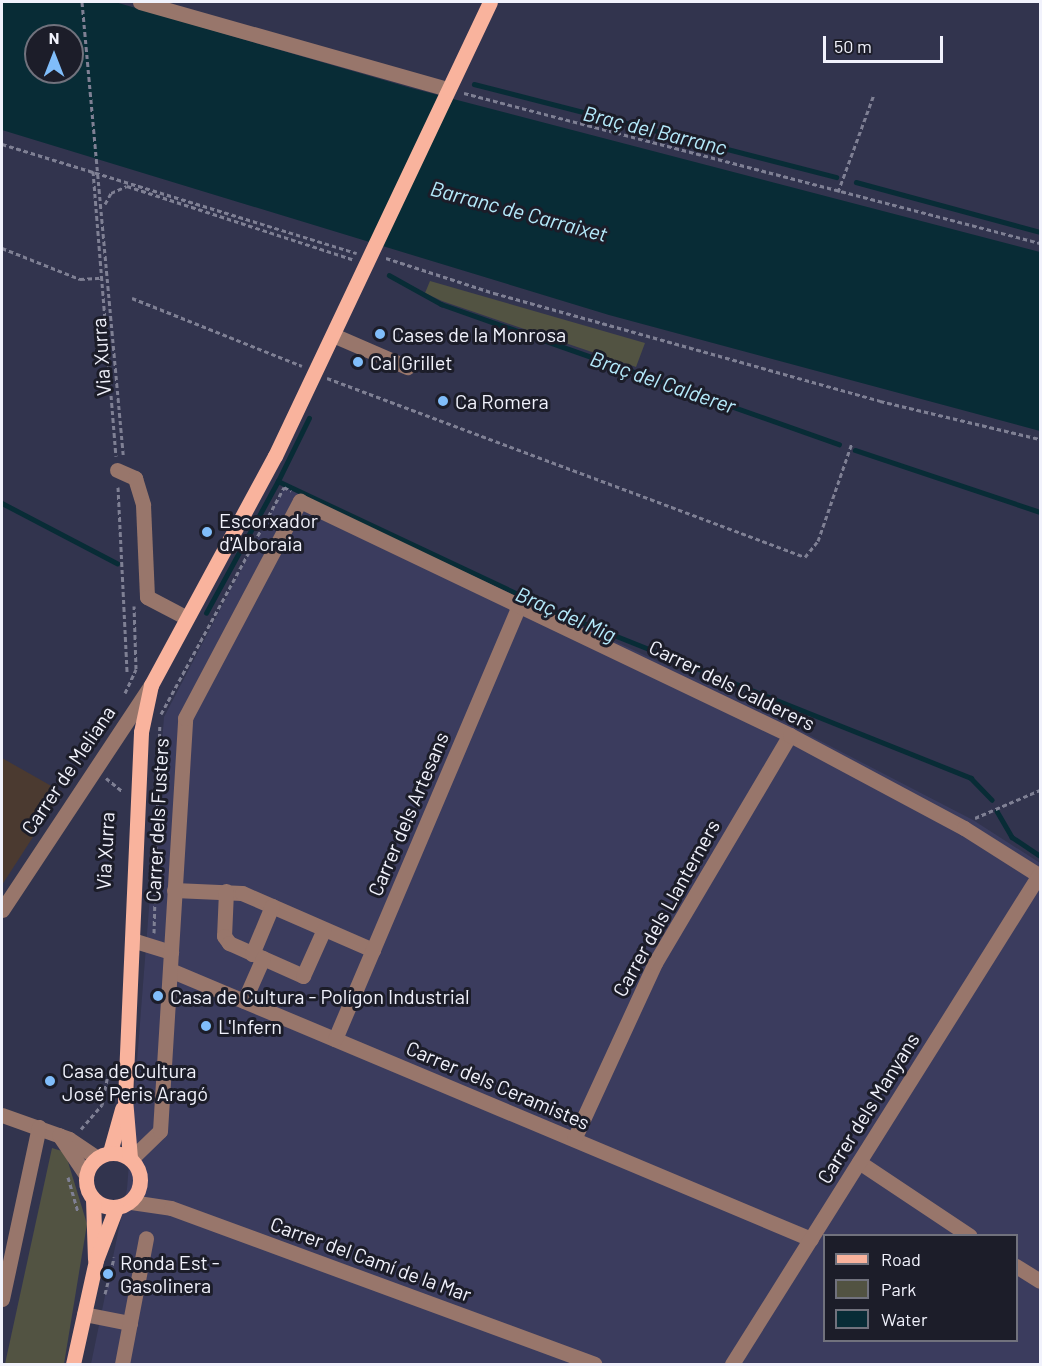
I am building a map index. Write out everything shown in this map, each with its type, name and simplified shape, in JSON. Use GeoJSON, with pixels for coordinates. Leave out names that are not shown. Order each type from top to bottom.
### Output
{"type":"FeatureCollection","features":[{"type":"Feature","properties":{"kind":"main road"},"geometry":{"type":"LineString","coordinates":[[93,1199],[116,1208],[131,1202],[140,1180],[131,1158],[125,1099],[141,732],[151,685],[315,373],[368,250],[444,90],[490,2]]}},
{"type":"Feature","properties":{"kind":"main road"},"geometry":{"type":"LineString","coordinates":[[73,1365],[91,1314],[98,1256],[93,1199],[86,1175],[104,1155],[125,1099]]}},
{"type":"Feature","properties":{"kind":"main road"},"geometry":{"type":"LineString","coordinates":[[104,1155],[131,1158]]}},
{"type":"Feature","properties":{"kind":"main road"},"geometry":{"type":"LineString","coordinates":[[98,1256],[116,1208]]}},
{"type":"Feature","properties":{"kind":"street"},"geometry":{"type":"LineString","coordinates":[[140,2],[444,90]]}},
{"type":"Feature","properties":{"kind":"street"},"geometry":{"type":"LineString","coordinates":[[333,335],[407,367]]}},
{"type":"Feature","properties":{"kind":"street"},"geometry":{"type":"LineString","coordinates":[[121,472],[135,478],[143,505],[147,597],[188,618]]}},
{"type":"Feature","properties":{"kind":"street","name":"Carrer dels Calderers"},"geometry":{"type":"LineString","coordinates":[[297,496],[519,606],[790,735],[964,828],[1040,875]]}},
{"type":"Feature","properties":{"kind":"street","name":"Carrer dels Fusters"},"geometry":{"type":"LineString","coordinates":[[131,1158],[160,1131],[184,718],[297,496]]}},
{"type":"Feature","properties":{"kind":"street","name":"Carrer dels Artesans"},"geometry":{"type":"LineString","coordinates":[[335,1039],[519,606]]}},
{"type":"Feature","properties":{"kind":"street","name":"Carrer de Meliana"},"geometry":{"type":"LineString","coordinates":[[2,910],[151,685]]}},
{"type":"Feature","properties":{"kind":"street","name":"Carrer dels Llanterners"},"geometry":{"type":"LineString","coordinates":[[574,1139],[655,963],[790,735]]}},
{"type":"Feature","properties":{"kind":"street","name":"Carrer dels Manyans"},"geometry":{"type":"LineString","coordinates":[[732,1365],[1040,875]]}},
{"type":"Feature","properties":{"kind":"street"},"geometry":{"type":"LineString","coordinates":[[174,890],[226,891],[272,906],[373,950]]}},
{"type":"Feature","properties":{"kind":"street"},"geometry":{"type":"LineString","coordinates":[[226,891],[224,936],[257,956],[303,976],[324,929]]}},
{"type":"Feature","properties":{"kind":"street"},"geometry":{"type":"LineString","coordinates":[[244,1001],[272,906]]}},
{"type":"Feature","properties":{"kind":"street"},"geometry":{"type":"LineString","coordinates":[[132,940],[171,952]]}},
{"type":"Feature","properties":{"kind":"street","name":"Carrer dels Ceramistes"},"geometry":{"type":"LineString","coordinates":[[170,970],[810,1239]]}},
{"type":"Feature","properties":{"kind":"street"},"geometry":{"type":"LineString","coordinates":[[2,1115],[39,1127],[104,1155]]}},
{"type":"Feature","properties":{"kind":"street"},"geometry":{"type":"LineString","coordinates":[[2,1299],[39,1127]]}},
{"type":"Feature","properties":{"kind":"street"},"geometry":{"type":"LineString","coordinates":[[64,1137],[86,1175]]}},
{"type":"Feature","properties":{"kind":"street"},"geometry":{"type":"LineString","coordinates":[[859,1162],[967,1234]]}},
{"type":"Feature","properties":{"kind":"street","name":"Carrer del Camí de la Mar"},"geometry":{"type":"LineString","coordinates":[[131,1202],[171,1208],[594,1365]]}},
{"type":"Feature","properties":{"kind":"street"},"geometry":{"type":"LineString","coordinates":[[122,1365],[146,1238]]}},
{"type":"Feature","properties":{"kind":"street"},"geometry":{"type":"LineString","coordinates":[[1018,1267],[1041,1281]]}},
{"type":"Feature","properties":{"kind":"street"},"geometry":{"type":"LineString","coordinates":[[91,1314],[130,1323]]}},
{"type":"Feature","properties":{"kind":"path","name":"Via Xurra"},"geometry":{"type":"LineString","coordinates":[[82,2],[104,206],[121,472],[127,507]]}},
{"type":"Feature","properties":{"kind":"path"},"geometry":{"type":"LineString","coordinates":[[444,90],[1041,243]]}},
{"type":"Feature","properties":{"kind":"path"},"geometry":{"type":"LineString","coordinates":[[838,192],[874,94]]}},
{"type":"Feature","properties":{"kind":"path"},"geometry":{"type":"LineString","coordinates":[[2,144],[368,250],[494,294],[823,386],[1041,439]]}},
{"type":"Feature","properties":{"kind":"path"},"geometry":{"type":"LineString","coordinates":[[93,171],[121,472],[127,673]]}},
{"type":"Feature","properties":{"kind":"path"},"geometry":{"type":"LineString","coordinates":[[104,206],[111,193],[127,186],[355,261],[368,250]]}},
{"type":"Feature","properties":{"kind":"path"},"geometry":{"type":"LineString","coordinates":[[2,248],[80,279],[102,278]]}},
{"type":"Feature","properties":{"kind":"path"},"geometry":{"type":"LineString","coordinates":[[132,298],[315,373],[805,557],[815,548],[852,443]]}},
{"type":"Feature","properties":{"kind":"path"},"geometry":{"type":"LineString","coordinates":[[154,947],[160,717],[284,487],[297,496]]}},
{"type":"Feature","properties":{"kind":"path"},"geometry":{"type":"LineString","coordinates":[[119,703],[136,669],[134,596]]}},
{"type":"Feature","properties":{"kind":"path","name":"Via Xurra"},"geometry":{"type":"LineString","coordinates":[[97,765],[123,798]]}},
{"type":"Feature","properties":{"kind":"path"},"geometry":{"type":"LineString","coordinates":[[963,815],[973,820],[1041,790]]}},
{"type":"Feature","properties":{"kind":"path"},"geometry":{"type":"LineString","coordinates":[[64,1137],[102,1105],[110,1057]]}},
{"type":"Feature","properties":{"kind":"path"},"geometry":{"type":"LineString","coordinates":[[68,1171],[69,1192],[81,1218]]}},
{"type":"Feature","properties":{"kind":"path"},"geometry":{"type":"LineString","coordinates":[[91,1314],[114,1260],[98,1256]]}},
{"type":"Feature","properties":{"kind":"shaded area"},"geometry":{"type":"Polygon","coordinates":[[[284,487],[747,703],[973,820],[1040,863],[1040,1364],[91,1364],[127,1189],[164,717],[284,487]]]}},
{"type":"Feature","properties":{"kind":"shaded area"},"geometry":{"type":"Polygon","coordinates":[[[2,758],[62,792],[2,885],[2,758]]]}},
{"type":"Feature","properties":{"kind":"green space"},"geometry":{"type":"Polygon","coordinates":[[[430,281],[645,343],[636,367],[442,301],[425,293],[430,281]]]}},
{"type":"Feature","properties":{"kind":"green space"},"geometry":{"type":"Polygon","coordinates":[[[52,1148],[65,1152],[87,1224],[64,1364],[5,1364],[52,1148]]]}},
{"type":"Feature","properties":{"kind":"water","name":"Barranc de Carraixet"},"geometry":{"type":"Polygon","coordinates":[[[2,2],[115,2],[411,88],[1040,252],[1040,431],[609,315],[2,130],[2,2]]]}},
{"type":"Feature","properties":{"kind":"waterway","name":"Braç del Barranc"},"geometry":{"type":"LineString","coordinates":[[474,84],[836,177]]}},
{"type":"Feature","properties":{"kind":"waterway","name":"Braç del Barranc"},"geometry":{"type":"LineString","coordinates":[[856,182],[1040,232]]}},
{"type":"Feature","properties":{"kind":"waterway","name":"Braç del Calderer"},"geometry":{"type":"LineString","coordinates":[[389,275],[441,304],[839,444]]}},
{"type":"Feature","properties":{"kind":"waterway","name":"Braç del Calderer"},"geometry":{"type":"LineString","coordinates":[[278,481],[309,418]]}},
{"type":"Feature","properties":{"kind":"waterway","name":"Braç del Calderer"},"geometry":{"type":"LineString","coordinates":[[855,450],[1040,512]]}},
{"type":"Feature","properties":{"kind":"waterway","name":"Braç del Mig"},"geometry":{"type":"LineString","coordinates":[[206,613],[278,481],[559,613],[971,778],[992,800]]}},
{"type":"Feature","properties":{"kind":"waterway"},"geometry":{"type":"LineString","coordinates":[[2,503],[117,563]]}},
{"type":"Feature","properties":{"kind":"waterway","name":"Braç del Mig"},"geometry":{"type":"LineString","coordinates":[[997,811],[1012,837],[1040,856]]}},
{"type":"Feature","properties":{"kind":"place","name":"Cases de la Monrosa"},"geometry":{"type":"Point","coordinates":[380,334]}},
{"type":"Feature","properties":{"kind":"place","name":"Cal Grillet"},"geometry":{"type":"Point","coordinates":[358,362]}},
{"type":"Feature","properties":{"kind":"place","name":"Ca Romera"},"geometry":{"type":"Point","coordinates":[443,401]}},
{"type":"Feature","properties":{"kind":"place","name":"Escorxador d'Alboraia"},"geometry":{"type":"Point","coordinates":[207,532]}},
{"type":"Feature","properties":{"kind":"place","name":"Casa de Cultura - Polígon Industrial"},"geometry":{"type":"Point","coordinates":[158,996]}},
{"type":"Feature","properties":{"kind":"place","name":"L'Infern"},"geometry":{"type":"Point","coordinates":[206,1026]}},
{"type":"Feature","properties":{"kind":"place","name":"Casa de Cultura José Peris Aragó"},"geometry":{"type":"Point","coordinates":[50,1081]}},
{"type":"Feature","properties":{"kind":"place","name":"Ronda Est - Gasolinera"},"geometry":{"type":"Point","coordinates":[108,1274]}}]}
